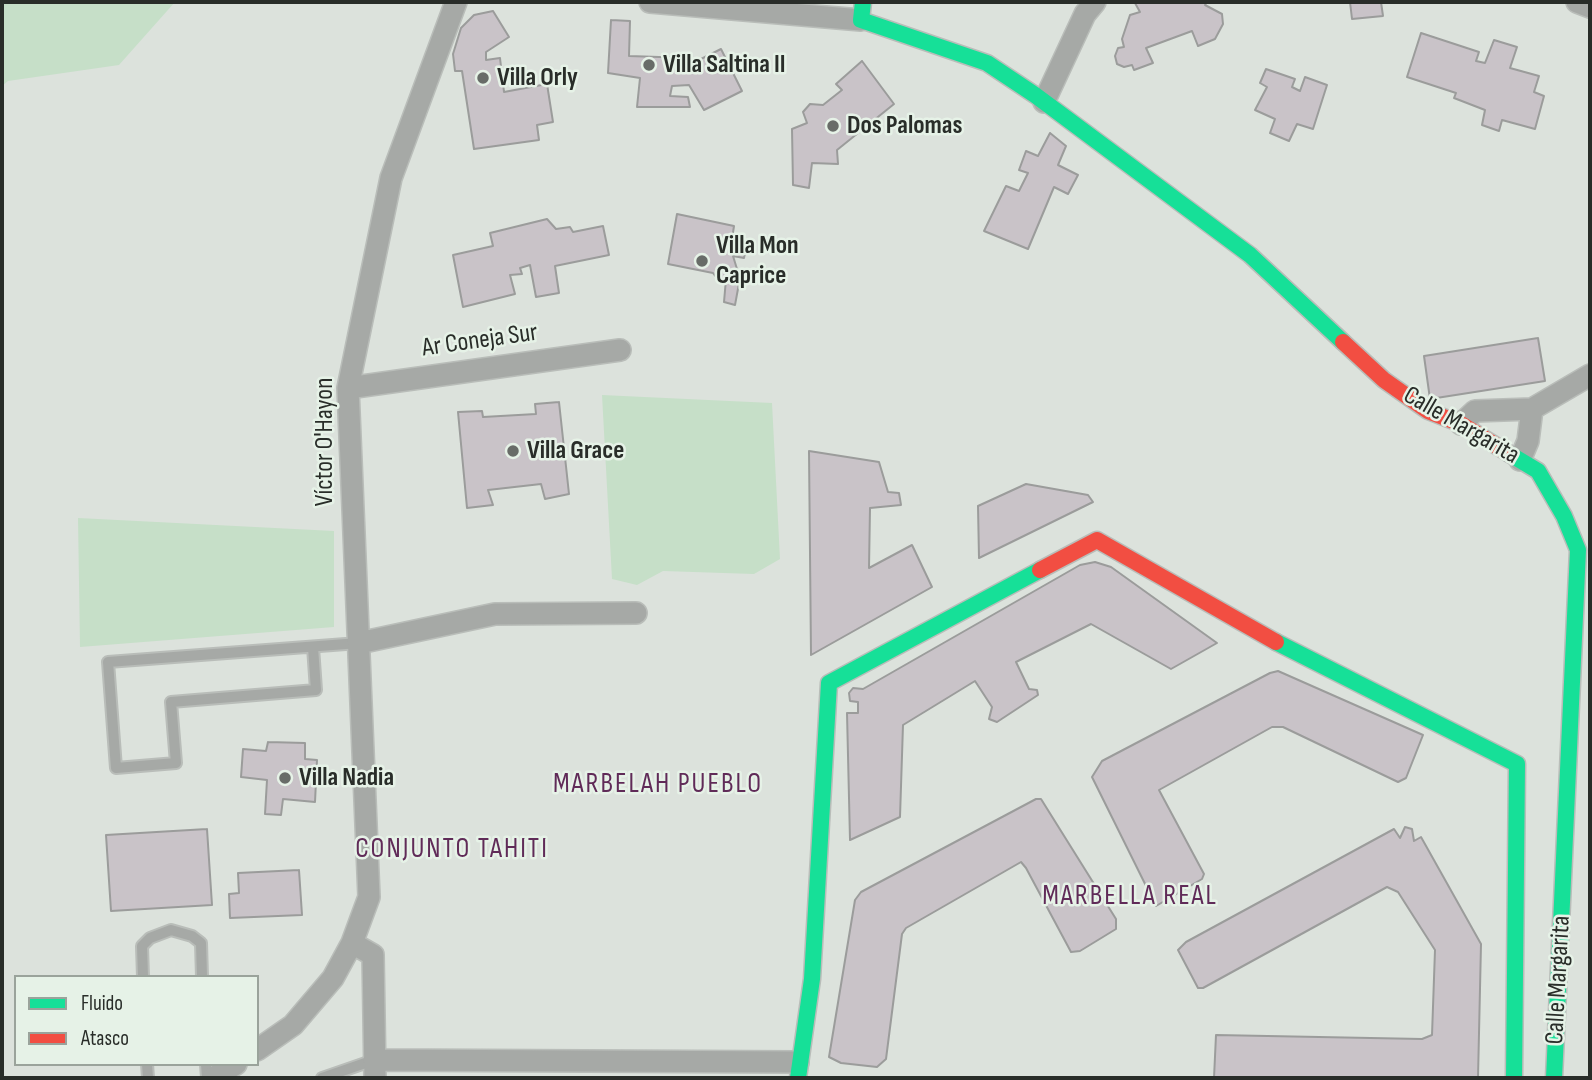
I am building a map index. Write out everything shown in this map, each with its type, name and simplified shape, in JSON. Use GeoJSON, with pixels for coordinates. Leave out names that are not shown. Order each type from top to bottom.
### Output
{"type":"FeatureCollection","features":[{"type":"Feature","properties":{"kind":"street","name":"Víctor O'Hayon"},"geometry":{"type":"LineString","coordinates":[[352,943],[369,897],[348,388],[391,178],[456,2]]}},
{"type":"Feature","properties":{"kind":"street"},"geometry":{"type":"LineString","coordinates":[[650,2],[862,11]]}},
{"type":"Feature","properties":{"kind":"street"},"geometry":{"type":"LineString","coordinates":[[1044,102],[1086,14],[1095,2]]}},
{"type":"Feature","properties":{"kind":"street"},"geometry":{"type":"LineString","coordinates":[[1577,2],[1590,7]]}},
{"type":"Feature","properties":{"kind":"street","name":"Calle Margarita"},"geometry":{"type":"LineString","coordinates":[[862,11],[987,63],[1251,255],[1384,380],[1428,411],[1461,424],[1538,471],[1564,516],[1584,573],[1554,1078]]}},
{"type":"Feature","properties":{"kind":"street","name":"Ar Coneja Sur"},"geometry":{"type":"LineString","coordinates":[[348,388],[620,350]]}},
{"type":"Feature","properties":{"kind":"street"},"geometry":{"type":"LineString","coordinates":[[1461,424],[1475,411],[1532,409],[1590,375]]}},
{"type":"Feature","properties":{"kind":"street"},"geometry":{"type":"LineString","coordinates":[[1520,460],[1528,440],[1532,409]]}},
{"type":"Feature","properties":{"kind":"street"},"geometry":{"type":"LineString","coordinates":[[259,1049],[293,1025],[333,978],[352,943],[373,955],[374,1069],[798,1070],[812,979],[830,683],[1097,540],[1265,636],[1517,764],[1514,1078]]}},
{"type":"Feature","properties":{"kind":"street"},"geometry":{"type":"LineString","coordinates":[[359,643],[495,614],[636,613]]}},
{"type":"Feature","properties":{"kind":"street"},"geometry":{"type":"LineString","coordinates":[[213,1078],[233,1066]]}},
{"type":"Feature","properties":{"kind":"lane"},"geometry":{"type":"LineString","coordinates":[[313,647],[316,690],[172,702],[176,763],[116,768],[108,662],[359,643]]}},
{"type":"Feature","properties":{"kind":"lane"},"geometry":{"type":"LineString","coordinates":[[143,975],[142,946],[150,938],[171,930],[192,936],[201,943],[202,975]]}},
{"type":"Feature","properties":{"kind":"lane"},"geometry":{"type":"LineString","coordinates":[[322,1078],[374,1069]]}},
{"type":"Feature","properties":{"kind":"green space"},"geometry":{"type":"Polygon","coordinates":[[[2,2],[175,2],[119,65],[8,81],[2,86],[2,2]]]}},
{"type":"Feature","properties":{"kind":"green space"},"geometry":{"type":"Polygon","coordinates":[[[602,395],[772,403],[780,559],[754,574],[663,571],[637,585],[612,579],[602,395]]]}},
{"type":"Feature","properties":{"kind":"green space"},"geometry":{"type":"Polygon","coordinates":[[[78,518],[334,531],[334,627],[80,647],[78,518]]]}},
{"type":"Feature","properties":{"kind":"building"},"geometry":{"type":"Polygon","coordinates":[[[1207,2],[1205,5],[1222,14],[1223,24],[1215,39],[1198,46],[1192,31],[1146,48],[1153,63],[1134,70],[1132,65],[1124,67],[1117,64],[1115,56],[1118,48],[1124,47],[1122,39],[1130,15],[1140,12],[1135,3],[1207,2]]]}},
{"type":"Feature","properties":{"kind":"building"},"geometry":{"type":"Polygon","coordinates":[[[1350,2],[1381,2],[1383,16],[1352,19],[1350,2]]]}},
{"type":"Feature","properties":{"kind":"building","name":"Villa Orly"},"geometry":{"type":"Polygon","coordinates":[[[493,11],[509,37],[486,52],[486,60],[500,58],[504,92],[547,84],[553,122],[537,125],[539,140],[474,149],[462,71],[455,71],[453,54],[461,28],[474,15],[493,11]]]}},
{"type":"Feature","properties":{"kind":"building","name":"Villa Saltina II"},"geometry":{"type":"Polygon","coordinates":[[[611,20],[630,21],[629,56],[689,58],[689,69],[702,69],[699,60],[721,49],[742,91],[704,110],[689,85],[672,86],[670,96],[688,97],[690,107],[637,107],[640,78],[608,73],[611,20]]]}},
{"type":"Feature","properties":{"kind":"building"},"geometry":{"type":"Polygon","coordinates":[[[1421,33],[1479,52],[1476,61],[1485,63],[1494,40],[1517,47],[1510,68],[1539,76],[1534,92],[1544,96],[1535,129],[1502,120],[1499,131],[1482,125],[1485,110],[1454,98],[1456,93],[1407,77],[1421,33]]]}},
{"type":"Feature","properties":{"kind":"building","name":"Dos Palomas"},"geometry":{"type":"Polygon","coordinates":[[[862,61],[894,104],[837,150],[838,164],[812,163],[809,188],[793,185],[792,129],[807,123],[803,112],[810,104],[823,105],[842,90],[836,84],[862,61]]]}},
{"type":"Feature","properties":{"kind":"building"},"geometry":{"type":"Polygon","coordinates":[[[1266,69],[1295,79],[1292,87],[1300,91],[1305,77],[1327,85],[1313,129],[1297,124],[1289,141],[1270,133],[1275,119],[1255,110],[1267,87],[1260,83],[1266,69]]]}},
{"type":"Feature","properties":{"kind":"building"},"geometry":{"type":"Polygon","coordinates":[[[1050,133],[1066,146],[1058,165],[1078,175],[1068,194],[1054,187],[1028,249],[984,231],[1006,186],[1019,191],[1028,173],[1019,170],[1026,151],[1038,156],[1050,133]]]}},
{"type":"Feature","properties":{"kind":"building","name":"Villa Mon Caprice"},"geometry":{"type":"Polygon","coordinates":[[[677,214],[734,226],[732,239],[747,243],[744,258],[733,256],[737,269],[732,276],[740,278],[735,305],[724,302],[726,279],[719,281],[713,273],[668,264],[677,214]]]}},
{"type":"Feature","properties":{"kind":"building"},"geometry":{"type":"Polygon","coordinates":[[[547,219],[556,229],[570,227],[573,232],[603,226],[609,255],[555,266],[559,293],[536,297],[530,265],[520,268],[522,274],[510,275],[515,294],[463,307],[453,255],[493,246],[490,233],[547,219]]]}},
{"type":"Feature","properties":{"kind":"building"},"geometry":{"type":"Polygon","coordinates":[[[1538,338],[1545,381],[1430,399],[1424,356],[1538,338]]]}},
{"type":"Feature","properties":{"kind":"building","name":"Villa Grace"},"geometry":{"type":"Polygon","coordinates":[[[559,402],[569,494],[545,499],[541,484],[488,490],[493,505],[467,508],[458,412],[482,411],[483,417],[536,414],[535,404],[559,402]]]}},
{"type":"Feature","properties":{"kind":"building"},"geometry":{"type":"Polygon","coordinates":[[[809,451],[879,462],[888,492],[899,493],[901,505],[870,508],[869,568],[912,545],[932,587],[811,655],[809,451]]]}},
{"type":"Feature","properties":{"kind":"building"},"geometry":{"type":"Polygon","coordinates":[[[1026,484],[1088,495],[1093,502],[979,558],[978,506],[1026,484]]]}},
{"type":"Feature","properties":{"kind":"building"},"geometry":{"type":"Polygon","coordinates":[[[1095,562],[1111,567],[1217,643],[1171,669],[1091,624],[1016,662],[1029,689],[1037,690],[1038,695],[997,722],[989,719],[992,707],[975,681],[903,725],[900,817],[850,840],[847,713],[858,713],[858,702],[850,701],[849,693],[853,688],[863,689],[1080,565],[1095,562]]]}},
{"type":"Feature","properties":{"kind":"building"},"geometry":{"type":"Polygon","coordinates":[[[1278,671],[1423,735],[1406,778],[1398,782],[1283,727],[1272,727],[1159,790],[1204,874],[1202,879],[1156,906],[1092,777],[1102,761],[1278,671]]]}},
{"type":"Feature","properties":{"kind":"building","name":"Villa Nadia"},"geometry":{"type":"Polygon","coordinates":[[[268,742],[305,743],[305,759],[317,760],[315,802],[283,799],[281,815],[265,814],[267,780],[241,777],[243,749],[266,751],[268,742]]]}},
{"type":"Feature","properties":{"kind":"building"},"geometry":{"type":"Polygon","coordinates":[[[1036,799],[1041,799],[1116,919],[1116,929],[1080,951],[1071,952],[1021,862],[906,928],[902,934],[886,1059],[877,1067],[841,1063],[829,1057],[855,900],[861,892],[1036,799]]]}},
{"type":"Feature","properties":{"kind":"building"},"geometry":{"type":"Polygon","coordinates":[[[1405,827],[1412,829],[1414,841],[1421,837],[1481,944],[1478,1078],[1214,1078],[1216,1035],[1422,1039],[1432,1035],[1435,950],[1398,892],[1387,887],[1203,988],[1198,988],[1178,950],[1186,942],[1394,829],[1400,838],[1405,827]]]}},
{"type":"Feature","properties":{"kind":"building"},"geometry":{"type":"Polygon","coordinates":[[[207,829],[212,905],[111,911],[106,835],[207,829]]]}},
{"type":"Feature","properties":{"kind":"building"},"geometry":{"type":"Polygon","coordinates":[[[299,870],[302,915],[230,918],[229,894],[239,893],[238,873],[299,870]]]}},
{"type":"Feature","properties":{"kind":"traffic: fast"},"geometry":{"type":"LineString","coordinates":[[863,2],[861,20],[987,63],[1035,95],[1250,255],[1343,342]]}},
{"type":"Feature","properties":{"kind":"traffic: fast"},"geometry":{"type":"LineString","coordinates":[[1508,453],[1538,471],[1564,516],[1578,550],[1554,1078]]}},
{"type":"Feature","properties":{"kind":"traffic: fast"},"geometry":{"type":"LineString","coordinates":[[798,1078],[812,979],[829,683],[1040,570]]}},
{"type":"Feature","properties":{"kind":"traffic: fast"},"geometry":{"type":"LineString","coordinates":[[1276,642],[1517,764],[1514,1078]]}},
{"type":"Feature","properties":{"kind":"traffic: jam"},"geometry":{"type":"LineString","coordinates":[[1343,342],[1384,380],[1428,411],[1461,424],[1508,453]]}},
{"type":"Feature","properties":{"kind":"traffic: jam"},"geometry":{"type":"LineString","coordinates":[[1040,570],[1097,540],[1276,642]]}},
{"type":"Feature","properties":{"kind":"place","name":"Villa Saltina II"},"geometry":{"type":"Point","coordinates":[649,65]}},
{"type":"Feature","properties":{"kind":"place","name":"Villa Orly"},"geometry":{"type":"Point","coordinates":[483,78]}},
{"type":"Feature","properties":{"kind":"place","name":"Dos Palomas"},"geometry":{"type":"Point","coordinates":[833,126]}},
{"type":"Feature","properties":{"kind":"place","name":"Villa Mon Caprice"},"geometry":{"type":"Point","coordinates":[702,261]}},
{"type":"Feature","properties":{"kind":"place","name":"Villa Grace"},"geometry":{"type":"Point","coordinates":[513,451]}},
{"type":"Feature","properties":{"kind":"place","name":"Villa Nadia"},"geometry":{"type":"Point","coordinates":[285,778]}},
{"type":"Feature","properties":{"kind":"district","name":"MARBELAH PUEBLO"},"geometry":{"type":"Point","coordinates":[658,785]}},
{"type":"Feature","properties":{"kind":"district","name":"CONJUNTO TAHITI"},"geometry":{"type":"Point","coordinates":[452,850]}},
{"type":"Feature","properties":{"kind":"district","name":"MARBELLA REAL"},"geometry":{"type":"Point","coordinates":[1130,897]}}]}
